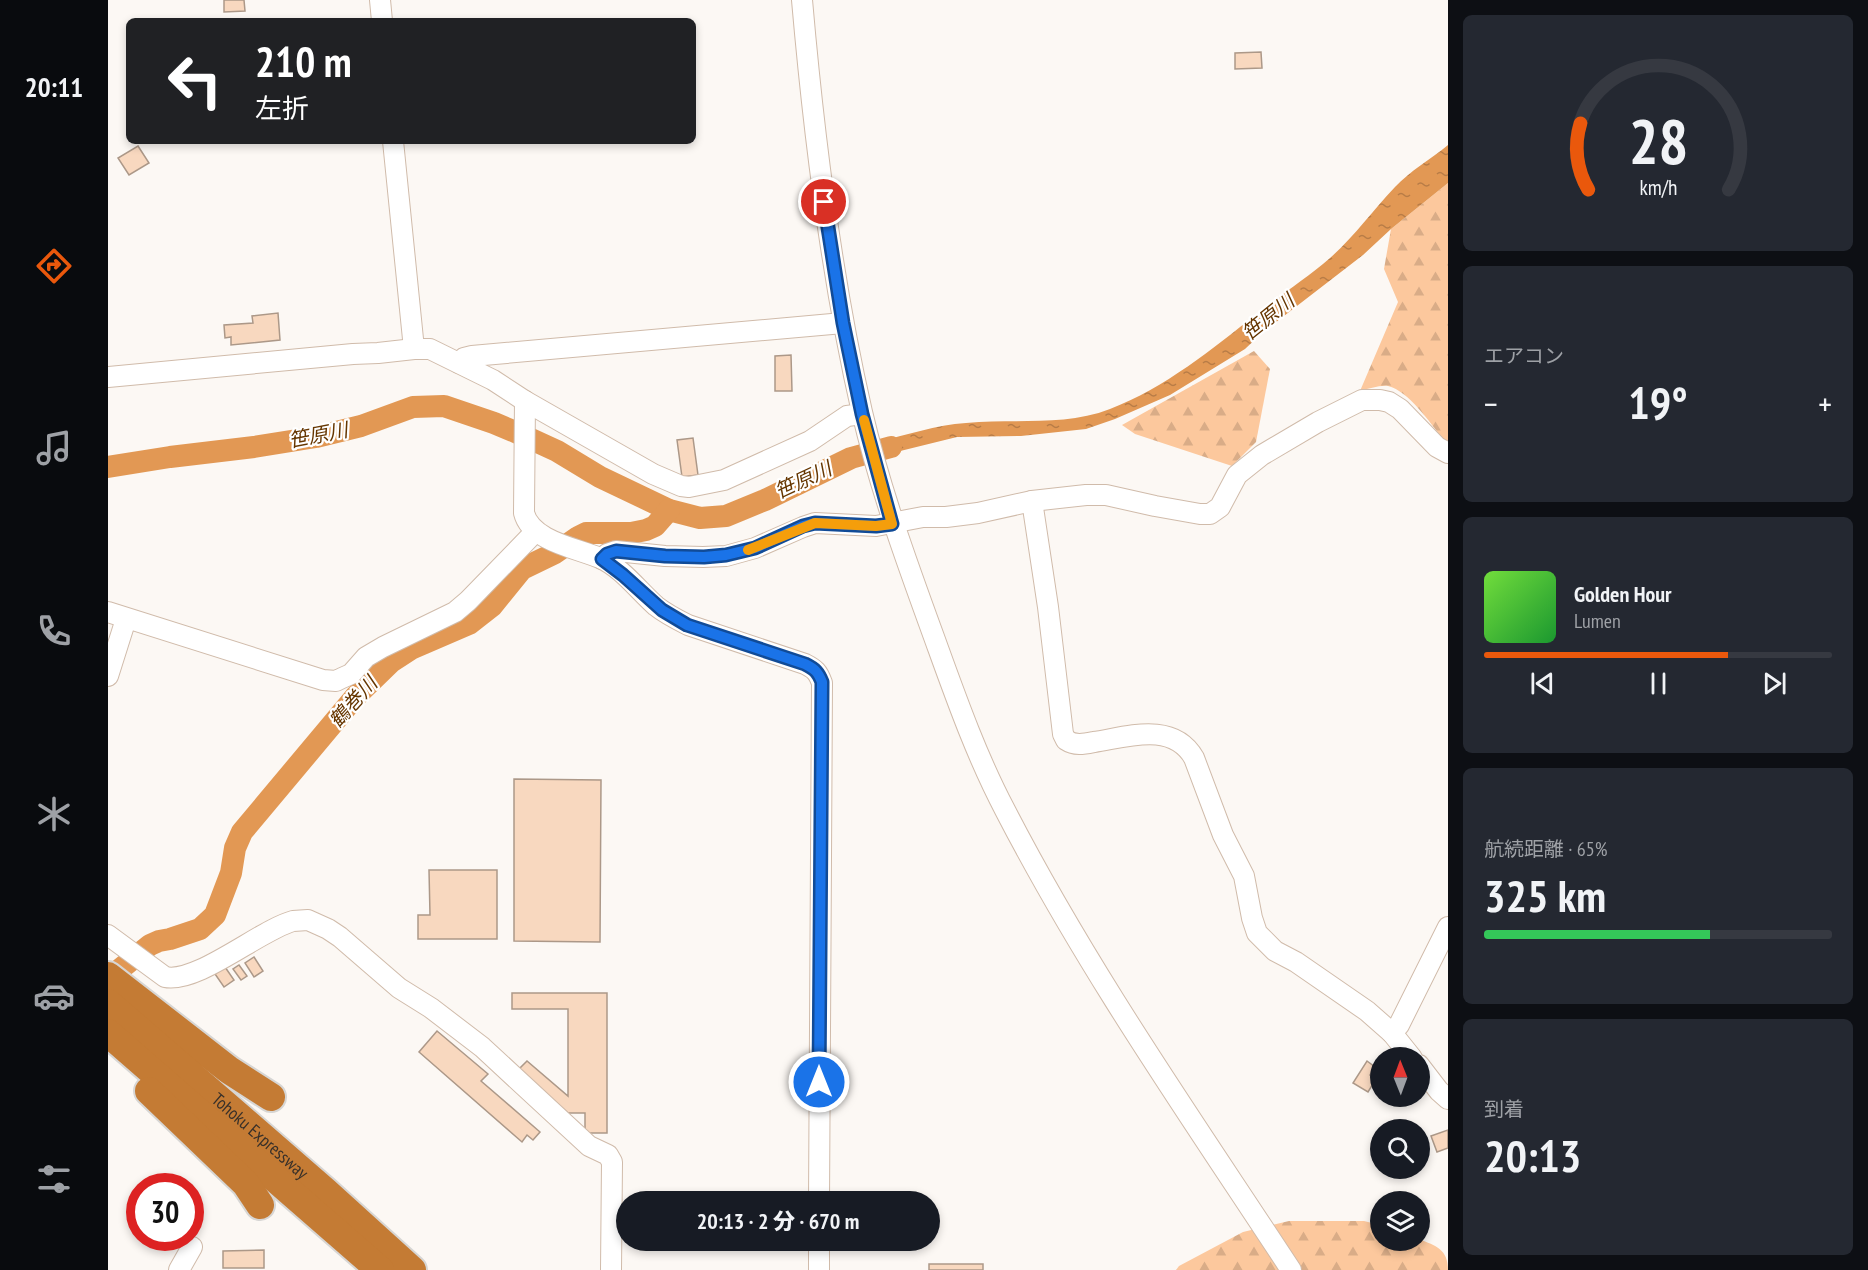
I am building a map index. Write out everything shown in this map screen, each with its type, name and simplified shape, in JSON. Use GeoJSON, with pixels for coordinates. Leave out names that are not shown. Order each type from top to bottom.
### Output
{"type":"FeatureCollection","features":[{"type":"Feature","properties":{"kind":"highway"},"geometry":{"type":"LineString","coordinates":[[113,989],[271,1097]]}},
{"type":"Feature","properties":{"kind":"highway","name":"Tohoku Expressway"},"geometry":{"type":"LineString","coordinates":[[113,989],[326,1192],[412,1270]]}},
{"type":"Feature","properties":{"kind":"highway","name":"Tohoku Expressway"},"geometry":{"type":"LineString","coordinates":[[108,1033],[380,1270]]}},
{"type":"Feature","properties":{"kind":"highway"},"geometry":{"type":"LineString","coordinates":[[108,1052],[246,1184],[260,1205]]}},
{"type":"Feature","properties":{"kind":"street"},"geometry":{"type":"LineString","coordinates":[[380,0],[382,18]]}},
{"type":"Feature","properties":{"kind":"street"},"geometry":{"type":"LineString","coordinates":[[802,0],[824,202],[843,323],[862,414],[892,524],[961,711],[1003,807],[1052,897],[1136,1036],[1291,1270]]}},
{"type":"Feature","properties":{"kind":"street"},"geometry":{"type":"LineString","coordinates":[[393,144],[414,349]]}},
{"type":"Feature","properties":{"kind":"street"},"geometry":{"type":"LineString","coordinates":[[459,363],[464,358],[472,356],[843,323]]}},
{"type":"Feature","properties":{"kind":"street"},"geometry":{"type":"LineString","coordinates":[[108,377],[430,349],[493,380],[525,401],[653,474],[689,487],[724,480],[810,441],[847,416],[862,414]]}},
{"type":"Feature","properties":{"kind":"street"},"geometry":{"type":"LineString","coordinates":[[597,558],[616,551],[665,556],[726,555],[755,548],[803,526],[815,523],[876,526],[923,517],[978,513],[1032,501],[1077,495],[1106,495],[1166,508],[1210,514],[1220,507],[1237,476],[1262,455],[1318,422],[1362,400],[1389,402],[1400,409],[1437,447],[1448,453]]}},
{"type":"Feature","properties":{"kind":"street"},"geometry":{"type":"LineString","coordinates":[[525,401],[524,513],[528,524],[537,533],[597,558],[623,575],[655,605],[687,625],[805,664],[814,668],[822,682],[819,1191]]}},
{"type":"Feature","properties":{"kind":"street"},"geometry":{"type":"LineString","coordinates":[[1032,501],[1048,607],[1063,734],[1066,740],[1080,744],[1158,734],[1171,737],[1187,748],[1195,761],[1223,835],[1244,876],[1257,933],[1275,951],[1296,962],[1355,1001],[1392,1033],[1404,1047]]}},
{"type":"Feature","properties":{"kind":"street"},"geometry":{"type":"LineString","coordinates":[[108,676],[117,616],[323,680],[336,681],[351,674],[366,657],[383,647],[454,612],[537,533]]}},
{"type":"Feature","properties":{"kind":"street"},"geometry":{"type":"LineString","coordinates":[[108,935],[165,977],[176,978],[198,970],[288,923],[308,920],[334,933],[399,988],[431,1008],[482,1047],[589,1146],[608,1155],[612,1162],[611,1270]]}},
{"type":"Feature","properties":{"kind":"street"},"geometry":{"type":"LineString","coordinates":[[1392,1033],[1399,1025],[1448,927]]}},
{"type":"Feature","properties":{"kind":"street"},"geometry":{"type":"LineString","coordinates":[[1430,1079],[1448,1099]]}},
{"type":"Feature","properties":{"kind":"street"},"geometry":{"type":"LineString","coordinates":[[179,1270],[190,1251]]}},
{"type":"Feature","properties":{"kind":"street"},"geometry":{"type":"LineString","coordinates":[[819,1251],[819,1270]]}},
{"type":"Feature","properties":{"kind":"green space"},"geometry":{"type":"Polygon","coordinates":[[[1448,183],[1448,441],[1443,439],[1404,394],[1396,389],[1385,386],[1360,391],[1398,302],[1384,269],[1391,229],[1448,183]]]}},
{"type":"Feature","properties":{"kind":"green space"},"geometry":{"type":"Polygon","coordinates":[[[1254,351],[1270,369],[1256,442],[1232,466],[1135,434],[1122,425],[1254,351]]]}},
{"type":"Feature","properties":{"kind":"green space"},"geometry":{"type":"Polygon","coordinates":[[[1289,1221],[1364,1221],[1370,1222],[1370,1251],[1430,1251],[1430,1244],[1440,1249],[1446,1257],[1448,1270],[1176,1270],[1179,1266],[1243,1232],[1289,1221]]]}},
{"type":"Feature","properties":{"kind":"water"},"geometry":{"type":"Polygon","coordinates":[[[1448,145],[1448,183],[1363,255],[1262,333],[1245,349],[1170,395],[1086,429],[1021,436],[957,437],[880,456],[878,442],[921,431],[966,423],[1057,420],[1093,415],[1150,390],[1205,354],[1322,265],[1339,250],[1401,181],[1448,145]]]}},
{"type":"Feature","properties":{"kind":"building"},"geometry":{"type":"Polygon","coordinates":[[[224,0],[244,0],[245,11],[224,12],[224,0]]]}},
{"type":"Feature","properties":{"kind":"building"},"geometry":{"type":"Polygon","coordinates":[[[1261,52],[1262,68],[1235,69],[1235,53],[1261,52]]]}},
{"type":"Feature","properties":{"kind":"building"},"geometry":{"type":"Polygon","coordinates":[[[138,146],[149,163],[129,175],[118,158],[138,146]]]}},
{"type":"Feature","properties":{"kind":"building"},"geometry":{"type":"Polygon","coordinates":[[[278,313],[280,340],[231,345],[231,337],[225,338],[224,325],[253,323],[252,316],[278,313]]]}},
{"type":"Feature","properties":{"kind":"building"},"geometry":{"type":"Polygon","coordinates":[[[791,355],[792,391],[775,391],[775,356],[791,355]]]}},
{"type":"Feature","properties":{"kind":"building"},"geometry":{"type":"Polygon","coordinates":[[[693,438],[698,475],[682,477],[677,440],[693,438]]]}},
{"type":"Feature","properties":{"kind":"building"},"geometry":{"type":"Polygon","coordinates":[[[514,779],[601,780],[600,942],[514,941],[514,779]]]}},
{"type":"Feature","properties":{"kind":"building"},"geometry":{"type":"Polygon","coordinates":[[[429,870],[497,870],[497,939],[418,939],[418,915],[430,915],[429,870]]]}},
{"type":"Feature","properties":{"kind":"building"},"geometry":{"type":"Polygon","coordinates":[[[254,957],[263,971],[254,977],[245,963],[254,957]]]}},
{"type":"Feature","properties":{"kind":"building"},"geometry":{"type":"Polygon","coordinates":[[[239,965],[247,976],[241,980],[233,969],[239,965]]]}},
{"type":"Feature","properties":{"kind":"building"},"geometry":{"type":"Polygon","coordinates":[[[225,967],[234,980],[224,987],[215,974],[225,967]]]}},
{"type":"Feature","properties":{"kind":"building"},"geometry":{"type":"Polygon","coordinates":[[[512,993],[607,993],[607,1133],[585,1133],[585,1113],[568,1113],[518,1070],[527,1061],[568,1096],[568,1009],[512,1009],[512,993]]]}},
{"type":"Feature","properties":{"kind":"building"},"geometry":{"type":"Polygon","coordinates":[[[437,1031],[488,1074],[481,1081],[540,1132],[533,1140],[527,1135],[522,1142],[419,1052],[437,1031]]]}},
{"type":"Feature","properties":{"kind":"building"},"geometry":{"type":"Polygon","coordinates":[[[1367,1061],[1370,1063],[1368,1092],[1353,1083],[1367,1061]]]}},
{"type":"Feature","properties":{"kind":"building"},"geometry":{"type":"Polygon","coordinates":[[[1448,1130],[1448,1148],[1437,1152],[1431,1136],[1448,1130]]]}},
{"type":"Feature","properties":{"kind":"building"},"geometry":{"type":"Polygon","coordinates":[[[264,1250],[264,1268],[223,1268],[223,1251],[264,1250]]]}},
{"type":"Feature","properties":{"kind":"building"},"geometry":{"type":"Polygon","coordinates":[[[929,1264],[983,1264],[983,1270],[929,1270],[929,1264]]]}},
{"type":"Feature","properties":{"kind":"waterway","name":"笹原川"},"geometry":{"type":"LineString","coordinates":[[108,467],[316,437],[361,426],[413,407],[444,406],[494,423],[557,451],[600,477],[669,510],[700,518],[726,516],[765,500],[851,458],[891,447]]}},
{"type":"Feature","properties":{"kind":"waterway","name":"鶴巻川"},"geometry":{"type":"LineString","coordinates":[[108,979],[150,945],[200,929],[215,915],[231,873],[235,848],[242,832],[355,697],[391,662],[411,649],[469,624],[492,606],[522,569],[555,553],[578,537],[586,533],[631,533],[646,530],[655,526],[669,510]]}},
{"type":"Feature","properties":{"kind":"slow traffic"},"geometry":{"type":"LineString","coordinates":[[748,550],[815,523],[876,526],[892,524],[864,420]]}},
{"type":"Feature","properties":{"kind":"route"},"geometry":{"type":"LineString","coordinates":[[819,1082],[822,682],[814,668],[805,664],[687,625],[670,616],[602,559],[607,554],[616,551],[704,557],[735,554],[815,523],[876,526],[892,524],[862,414],[843,323],[824,202]]}}]}
